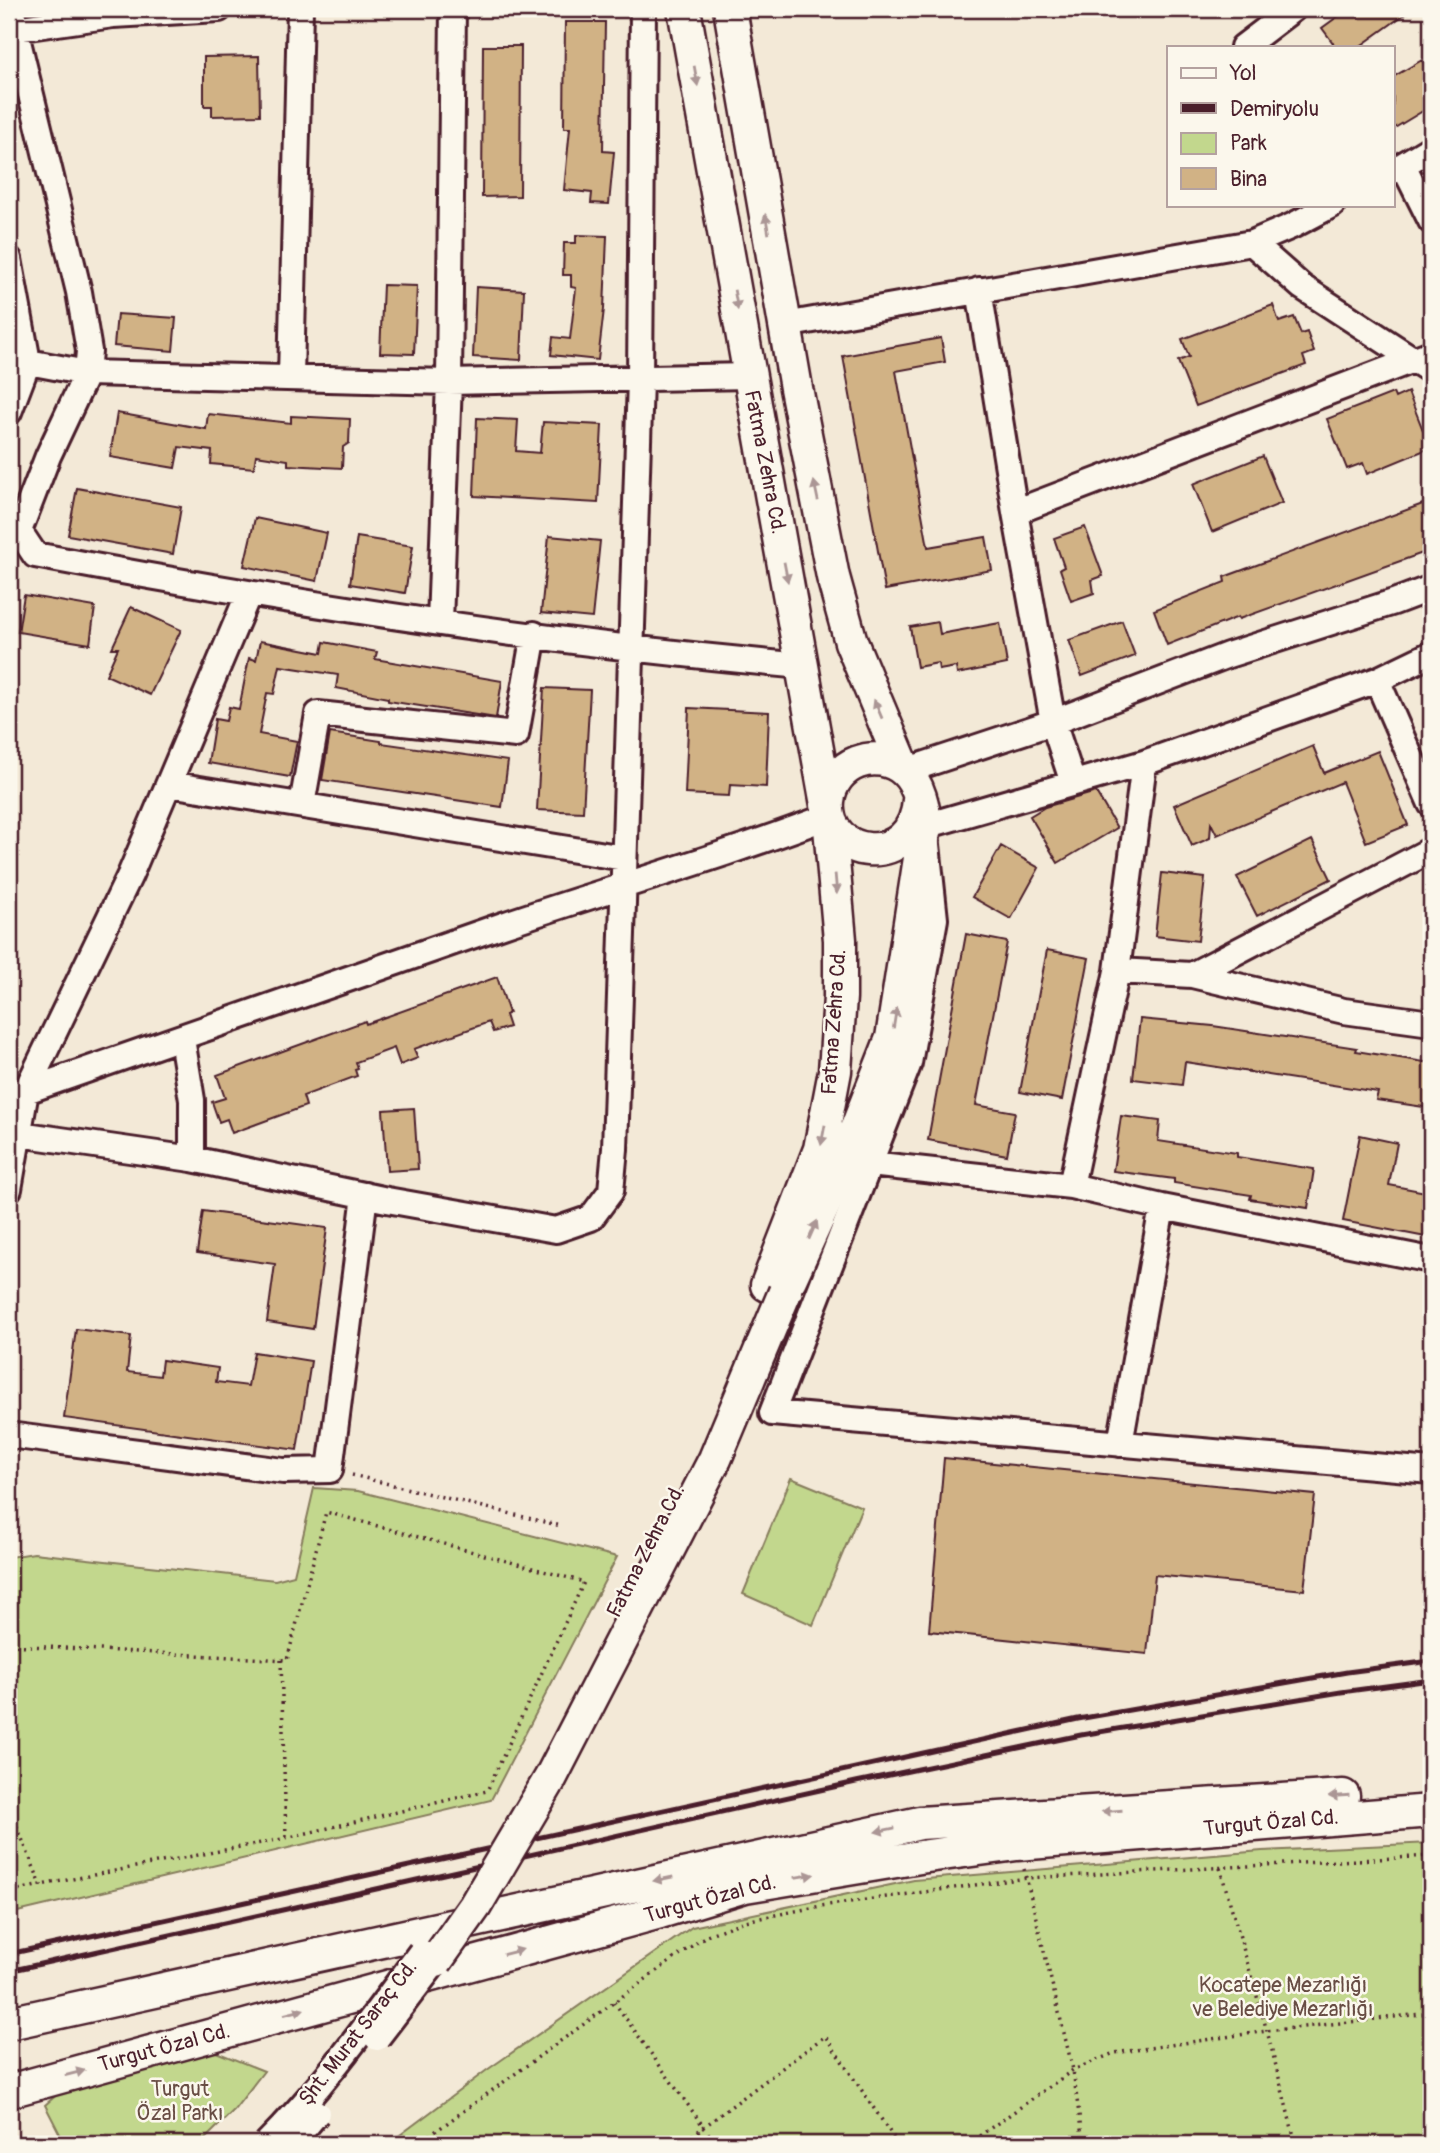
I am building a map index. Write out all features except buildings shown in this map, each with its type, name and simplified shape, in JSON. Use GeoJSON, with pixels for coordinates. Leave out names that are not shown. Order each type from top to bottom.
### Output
{"type":"FeatureCollection","features":[{"type":"Feature","properties":{"kind":"main road","name":"Fatma Zehra Cd."},"geometry":{"type":"LineString","coordinates":[[684,9],[829,816],[840,940],[840,997],[835,1071],[820,1149],[776,1288]]}},
{"type":"Feature","properties":{"kind":"main road","name":"Fatma Zehra Cd."},"geometry":{"type":"LineString","coordinates":[[730,9],[785,325],[833,577],[851,642],[905,771]]}},
{"type":"Feature","properties":{"kind":"main road"},"geometry":{"type":"LineString","coordinates":[[879,759],[893,763],[905,771],[917,789],[922,813],[918,814],[912,828],[902,839],[882,848],[859,848],[846,841],[829,816],[831,787],[850,765],[879,759]]}},
{"type":"Feature","properties":{"kind":"main road","name":"Fatma Zehra Cd."},"geometry":{"type":"LineString","coordinates":[[429,1957],[523,1793],[676,1492],[722,1392],[844,1163],[892,1038],[922,813]]}},
{"type":"Feature","properties":{"kind":"main road","name":"Turgut Özal Cd."},"geometry":{"type":"LineString","coordinates":[[9,2023],[920,1823],[1431,1790]]}},
{"type":"Feature","properties":{"kind":"main road","name":"Turgut Özal Cd."},"geometry":{"type":"LineString","coordinates":[[9,2091],[745,1886],[1017,1844],[1431,1811]]}},
{"type":"Feature","properties":{"kind":"street"},"geometry":{"type":"LineString","coordinates":[[9,555],[48,456],[87,373],[89,351],[79,292],[13,19],[219,9]]}},
{"type":"Feature","properties":{"kind":"street"},"geometry":{"type":"LineString","coordinates":[[291,377],[300,9]]}},
{"type":"Feature","properties":{"kind":"street"},"geometry":{"type":"LineString","coordinates":[[440,622],[449,382],[453,9]]}},
{"type":"Feature","properties":{"kind":"street"},"geometry":{"type":"LineString","coordinates":[[19,1134],[192,1159],[365,1195],[556,1230],[591,1218],[611,1191],[615,1149],[633,647],[640,380],[643,9]]}},
{"type":"Feature","properties":{"kind":"street"},"geometry":{"type":"LineString","coordinates":[[1244,46],[1293,9]]}},
{"type":"Feature","properties":{"kind":"street"},"geometry":{"type":"LineString","coordinates":[[1431,148],[1398,168],[1431,221]]}},
{"type":"Feature","properties":{"kind":"street"},"geometry":{"type":"LineString","coordinates":[[785,325],[1252,243],[1330,206]]}},
{"type":"Feature","properties":{"kind":"street"},"geometry":{"type":"LineString","coordinates":[[1252,243],[1302,287],[1426,361]]}},
{"type":"Feature","properties":{"kind":"street"},"geometry":{"type":"LineString","coordinates":[[9,259],[18,358],[9,412]]}},
{"type":"Feature","properties":{"kind":"street"},"geometry":{"type":"LineString","coordinates":[[979,290],[1053,722],[1073,783]]}},
{"type":"Feature","properties":{"kind":"street"},"geometry":{"type":"LineString","coordinates":[[18,358],[87,373],[449,382],[749,376]]}},
{"type":"Feature","properties":{"kind":"street"},"geometry":{"type":"LineString","coordinates":[[1015,512],[1426,361]]}},
{"type":"Feature","properties":{"kind":"street"},"geometry":{"type":"LineString","coordinates":[[19,531],[34,555],[249,593],[534,635],[803,666]]}},
{"type":"Feature","properties":{"kind":"street"},"geometry":{"type":"LineString","coordinates":[[905,771],[1053,722],[1228,655],[1431,588]]}},
{"type":"Feature","properties":{"kind":"street"},"geometry":{"type":"LineString","coordinates":[[9,1189],[19,1134],[17,1094],[124,887],[249,593]]}},
{"type":"Feature","properties":{"kind":"street"},"geometry":{"type":"LineString","coordinates":[[302,805],[318,714],[516,735],[534,635]]}},
{"type":"Feature","properties":{"kind":"street"},"geometry":{"type":"LineString","coordinates":[[1431,654],[1377,680],[1144,763],[1073,783],[922,813],[935,919],[909,1063],[772,1413],[1431,1471]]}},
{"type":"Feature","properties":{"kind":"street"},"geometry":{"type":"LineString","coordinates":[[1377,680],[1431,804]]}},
{"type":"Feature","properties":{"kind":"street"},"geometry":{"type":"LineString","coordinates":[[1071,1186],[1117,971],[1144,763]]}},
{"type":"Feature","properties":{"kind":"street"},"geometry":{"type":"LineString","coordinates":[[169,784],[624,858]]}},
{"type":"Feature","properties":{"kind":"street"},"geometry":{"type":"LineString","coordinates":[[17,1094],[390,964],[829,816]]}},
{"type":"Feature","properties":{"kind":"street"},"geometry":{"type":"LineString","coordinates":[[1192,975],[1431,850]]}},
{"type":"Feature","properties":{"kind":"street"},"geometry":{"type":"LineString","coordinates":[[1117,971],[1192,975],[1344,1011],[1431,1023]]}},
{"type":"Feature","properties":{"kind":"street"},"geometry":{"type":"LineString","coordinates":[[182,1038],[191,1100],[192,1159]]}},
{"type":"Feature","properties":{"kind":"street"},"geometry":{"type":"LineString","coordinates":[[870,1164],[1071,1186],[1161,1207],[1431,1260]]}},
{"type":"Feature","properties":{"kind":"street"},"geometry":{"type":"LineString","coordinates":[[9,1435],[283,1471],[330,1470],[365,1195]]}},
{"type":"Feature","properties":{"kind":"street"},"geometry":{"type":"LineString","coordinates":[[1119,1444],[1161,1207]]}},
{"type":"Feature","properties":{"kind":"street","name":"Şht. Murat Saraç Cd."},"geometry":{"type":"LineString","coordinates":[[266,2144],[429,1957]]}},
{"type":"Feature","properties":{"kind":"street","name":"Şht. Murat Saraç Cd."},"geometry":{"type":"LineString","coordinates":[[291,2144],[429,1957]]}},
{"type":"Feature","properties":{"kind":"path"},"geometry":{"type":"LineString","coordinates":[[330,1470],[561,1526]]}},
{"type":"Feature","properties":{"kind":"path"},"geometry":{"type":"LineString","coordinates":[[9,1645],[287,1660],[326,1512],[584,1582],[487,1791],[286,1838],[9,1892]]}},
{"type":"Feature","properties":{"kind":"path"},"geometry":{"type":"LineString","coordinates":[[281,1660],[286,1838]]}},
{"type":"Feature","properties":{"kind":"path"},"geometry":{"type":"LineString","coordinates":[[9,1807],[41,1885]]}},
{"type":"Feature","properties":{"kind":"path"},"geometry":{"type":"LineString","coordinates":[[1017,1844],[1073,2070],[1083,2144]]}},
{"type":"Feature","properties":{"kind":"path"},"geometry":{"type":"LineString","coordinates":[[418,2144],[707,1936],[744,1921],[821,1906],[1027,1878],[1431,1856]]}},
{"type":"Feature","properties":{"kind":"path"},"geometry":{"type":"LineString","coordinates":[[1220,1868],[1268,2031],[1296,2144]]}},
{"type":"Feature","properties":{"kind":"path"},"geometry":{"type":"LineString","coordinates":[[614,2002],[716,2144]]}},
{"type":"Feature","properties":{"kind":"path"},"geometry":{"type":"LineString","coordinates":[[968,2144],[1073,2070],[1114,2053],[1431,2012]]}},
{"type":"Feature","properties":{"kind":"path"},"geometry":{"type":"LineString","coordinates":[[681,2144],[825,2036],[898,2144]]}},
{"type":"Feature","properties":{"kind":"path"},"geometry":{"type":"LineString","coordinates":[[430,2135],[438,2144]]}},
{"type":"Feature","properties":{"kind":"green space"},"geometry":{"type":"Polygon","coordinates":[[[791,1478],[862,1507],[813,1625],[743,1594],[791,1478]]]}},
{"type":"Feature","properties":{"kind":"green space"},"geometry":{"type":"Polygon","coordinates":[[[314,1488],[358,1491],[617,1557],[491,1800],[9,1914],[9,1557],[34,1553],[275,1580],[294,1575],[314,1488]]]}},
{"type":"Feature","properties":{"kind":"green space","name":"Kocatepe Mezarlığı ve Belediye Mezarlığı"},"geometry":{"type":"Polygon","coordinates":[[[1431,1843],[1431,2144],[388,2144],[487,2070],[692,1927],[914,1880],[1262,1851],[1431,1843]]]}},
{"type":"Feature","properties":{"kind":"green space","name":"Turgut Özal Parkı"},"geometry":{"type":"Polygon","coordinates":[[[206,2048],[264,2071],[234,2110],[200,2144],[65,2144],[45,2105],[60,2092],[206,2048]]]}},
{"type":"Feature","properties":{"kind":"railway"},"geometry":{"type":"LineString","coordinates":[[9,1954],[1078,1719],[1347,1672],[1431,1661]]}},
{"type":"Feature","properties":{"kind":"railway"},"geometry":{"type":"LineString","coordinates":[[9,1971],[856,1782],[1081,1735],[1341,1692],[1431,1680]]}}]}
